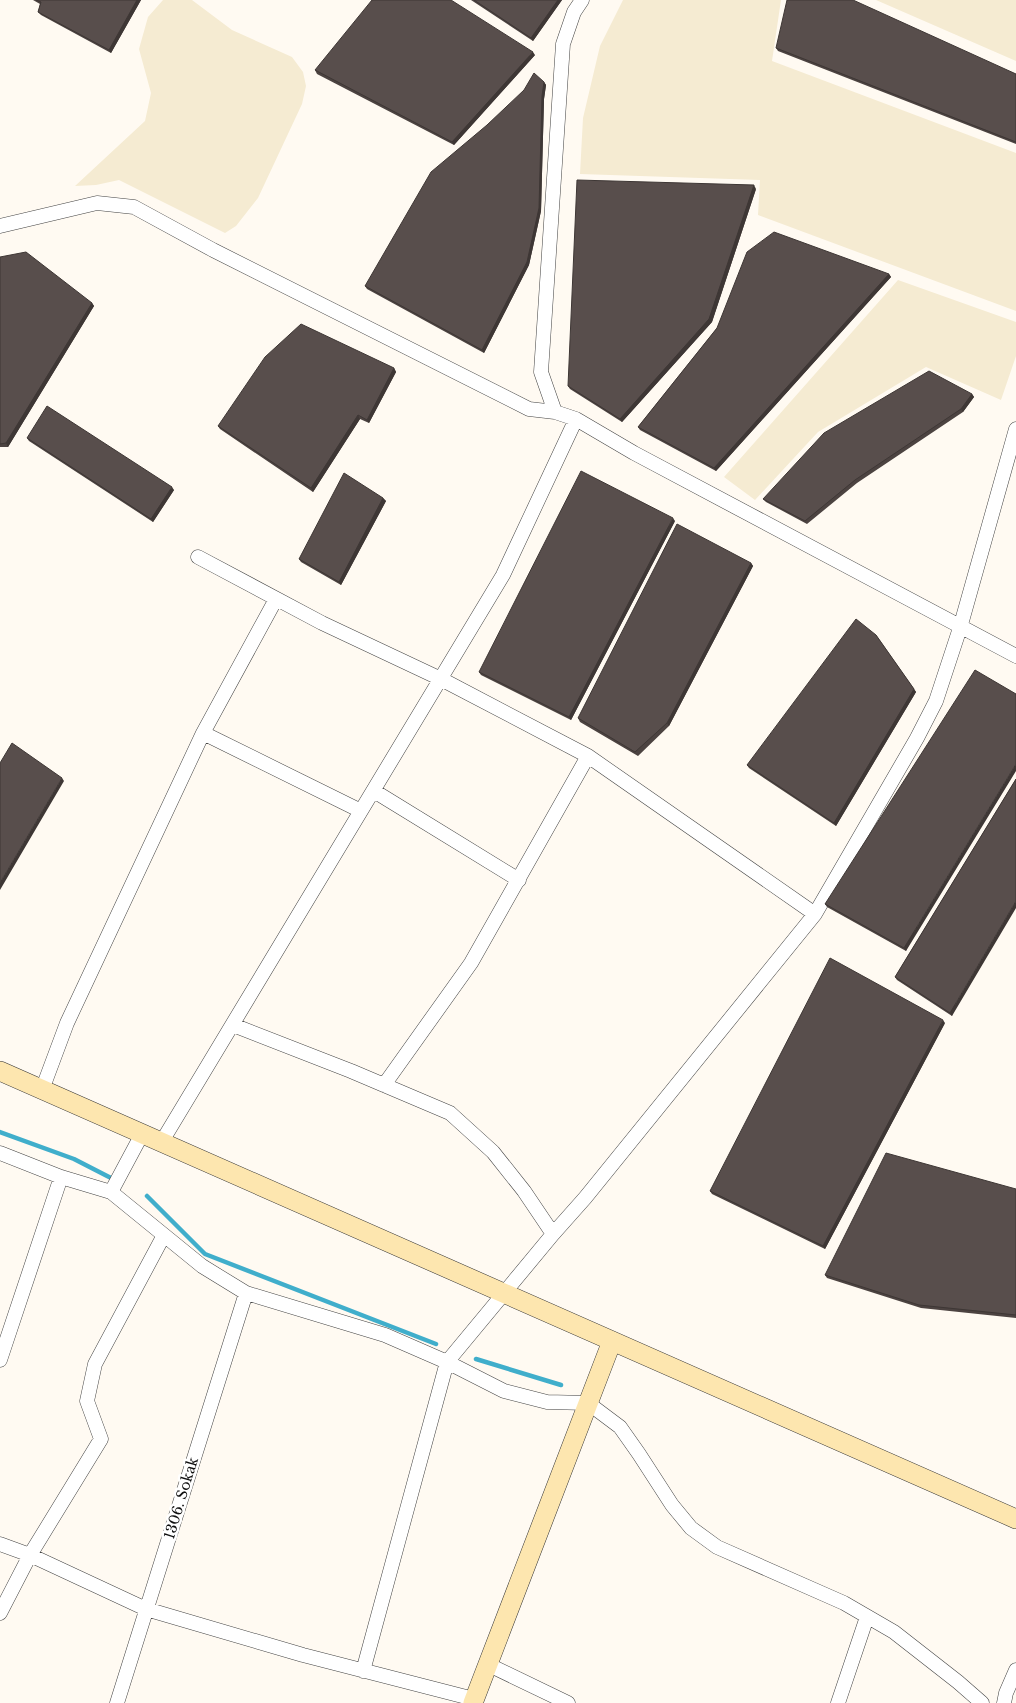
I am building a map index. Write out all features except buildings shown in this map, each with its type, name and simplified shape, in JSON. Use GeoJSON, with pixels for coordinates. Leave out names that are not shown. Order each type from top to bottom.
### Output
{"type":"FeatureCollection","features":[{"type":"Feature","properties":{"kind":"street"},"geometry":{"type":"LineString","coordinates":[[555,412],[541,372],[563,44],[574,12],[582,0]]}},
{"type":"Feature","properties":{"kind":"street"},"geometry":{"type":"LineString","coordinates":[[0,226],[97,203],[134,207],[213,250],[530,408],[555,412],[576,419],[634,453],[960,628],[1016,656]]}},
{"type":"Feature","properties":{"kind":"street"},"geometry":{"type":"LineString","coordinates":[[161,1142],[503,575],[576,419]]}},
{"type":"Feature","properties":{"kind":"street"},"geometry":{"type":"LineString","coordinates":[[363,1671],[448,1362],[502,1293],[586,1198],[815,914],[917,738],[936,701],[960,628],[1016,429]]}},
{"type":"Feature","properties":{"kind":"street"},"geometry":{"type":"LineString","coordinates":[[198,557],[322,623],[441,679],[588,756],[815,914]]}},
{"type":"Feature","properties":{"kind":"street"},"geometry":{"type":"LineString","coordinates":[[42,1090],[67,1023],[203,733],[276,599]]}},
{"type":"Feature","properties":{"kind":"street"},"geometry":{"type":"LineString","coordinates":[[203,733],[362,811]]}},
{"type":"Feature","properties":{"kind":"street"},"geometry":{"type":"LineString","coordinates":[[384,1085],[471,963],[588,756]]}},
{"type":"Feature","properties":{"kind":"street"},"geometry":{"type":"LineString","coordinates":[[374,791],[519,880]]}},
{"type":"Feature","properties":{"kind":"street"},"geometry":{"type":"LineString","coordinates":[[232,1025],[450,1113],[493,1152],[524,1191],[553,1234]]}},
{"type":"Feature","properties":{"kind":"street"},"geometry":{"type":"LineString","coordinates":[[0,1071],[1016,1519]]}},
{"type":"Feature","properties":{"kind":"street"},"geometry":{"type":"LineString","coordinates":[[111,1192],[142,1134]]}},
{"type":"Feature","properties":{"kind":"street"},"geometry":{"type":"LineString","coordinates":[[0,1153],[62,1177],[111,1192],[202,1266],[246,1294],[386,1335],[448,1362],[504,1392],[547,1402],[588,1403],[620,1427],[672,1505],[691,1528],[717,1547],[844,1603],[894,1632],[982,1703]]}},
{"type":"Feature","properties":{"kind":"street"},"geometry":{"type":"LineString","coordinates":[[0,1360],[62,1177]]}},
{"type":"Feature","properties":{"kind":"street"},"geometry":{"type":"LineString","coordinates":[[0,1613],[30,1555],[101,1439],[87,1401],[95,1364],[164,1235]]}},
{"type":"Feature","properties":{"kind":"street","name":"1306. Sokak"},"geometry":{"type":"LineString","coordinates":[[117,1703],[246,1294]]}},
{"type":"Feature","properties":{"kind":"street"},"geometry":{"type":"LineString","coordinates":[[0,1544],[30,1555],[146,1609],[302,1656],[473,1701],[612,1341]]}},
{"type":"Feature","properties":{"kind":"street"},"geometry":{"type":"LineString","coordinates":[[838,1703],[867,1617]]}},
{"type":"Feature","properties":{"kind":"street"},"geometry":{"type":"LineString","coordinates":[[487,1664],[568,1703]]}},
{"type":"Feature","properties":{"kind":"street"},"geometry":{"type":"LineString","coordinates":[[1004,1703],[1016,1670]]}},
{"type":"Feature","properties":{"kind":"shaded area"},"geometry":{"type":"Polygon","coordinates":[[[163,0],[192,0],[232,30],[292,57],[303,72],[306,86],[302,104],[258,198],[236,226],[225,233],[119,180],[96,185],[75,186],[145,121],[151,93],[139,49],[148,17],[163,0]]]}},
{"type":"Feature","properties":{"kind":"shaded area"},"geometry":{"type":"Polygon","coordinates":[[[623,0],[781,0],[772,61],[1016,153],[1016,311],[758,215],[760,180],[580,174],[583,118],[600,46],[623,0]]]}},
{"type":"Feature","properties":{"kind":"shaded area"},"geometry":{"type":"Polygon","coordinates":[[[876,0],[1016,0],[1016,61],[876,0]]]}},
{"type":"Feature","properties":{"kind":"shaded area"},"geometry":{"type":"Polygon","coordinates":[[[898,280],[1016,322],[1016,356],[1001,400],[926,367],[818,432],[755,500],[724,477],[898,280]]]}},
{"type":"Feature","properties":{"kind":"waterway"},"geometry":{"type":"LineString","coordinates":[[0,1132],[74,1159],[111,1178]]}},
{"type":"Feature","properties":{"kind":"waterway"},"geometry":{"type":"LineString","coordinates":[[147,1196],[205,1254],[436,1344]]}},
{"type":"Feature","properties":{"kind":"waterway"},"geometry":{"type":"LineString","coordinates":[[476,1359],[561,1385]]}}]}
